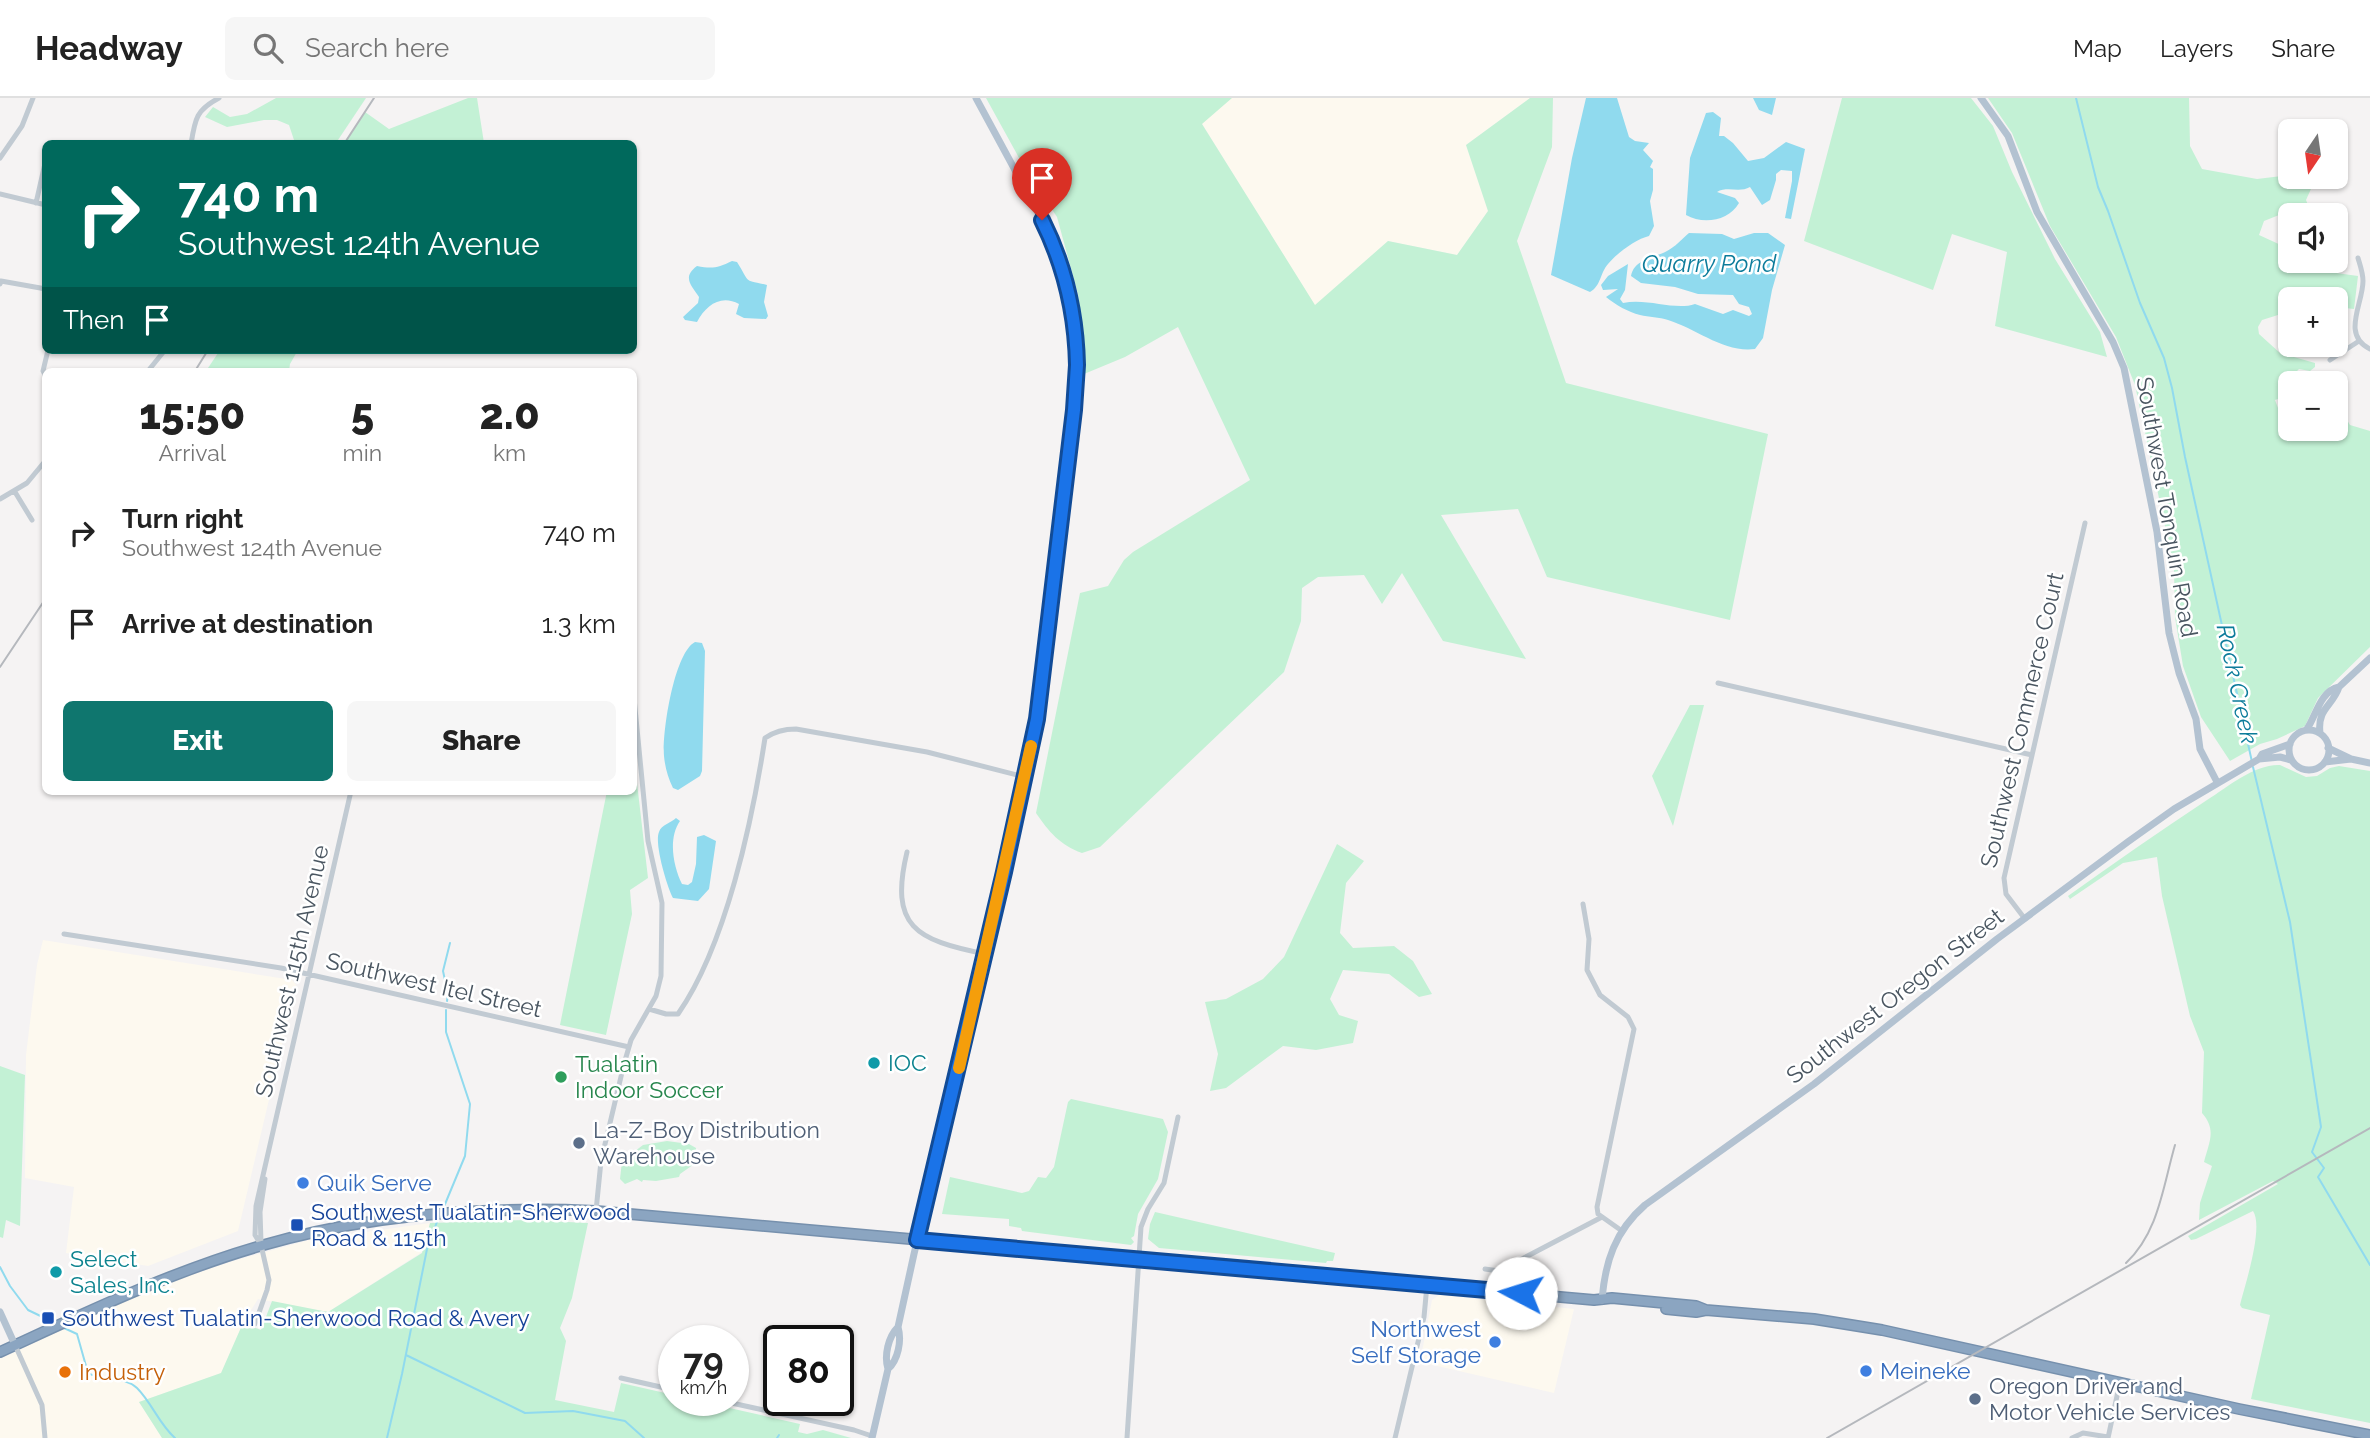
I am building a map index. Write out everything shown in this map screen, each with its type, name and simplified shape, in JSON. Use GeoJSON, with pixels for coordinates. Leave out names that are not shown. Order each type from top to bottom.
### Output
{"type":"FeatureCollection","features":[{"type":"Feature","properties":{"kind":"highway"},"geometry":{"type":"LineString","coordinates":[[0,1352],[166,1278],[261,1245],[356,1224],[424,1215],[504,1210],[596,1212],[1602,1300],[1612,1298],[1696,1306],[1706,1310],[1805,1318],[1873,1328],[2370,1436]]}},
{"type":"Feature","properties":{"kind":"main road"},"geometry":{"type":"LineString","coordinates":[[872,1437],[888,1369],[886,1361],[892,1333],[898,1327],[1026,777],[1042,681],[1077,376],[1076,340],[1069,290],[1054,244],[976,98]]}},
{"type":"Feature","properties":{"kind":"main road","name":"Southwest Tonquin Road"},"geometry":{"type":"LineString","coordinates":[[1981,98],[2008,136],[2037,212],[2113,342],[2124,368],[2157,532],[2169,633],[2179,673],[2196,719],[2200,749],[2217,782]]}},
{"type":"Feature","properties":{"kind":"main road"},"geometry":{"type":"LineString","coordinates":[[2351,759],[2328,748],[2320,733],[2320,717],[2339,687],[2370,658]]}},
{"type":"Feature","properties":{"kind":"main road","name":"Southwest Oregon Street"},"geometry":{"type":"LineString","coordinates":[[1602,1300],[1606,1265],[1611,1251],[1622,1231],[1645,1205],[1825,1076],[2129,841],[2217,782],[2259,759],[2262,754],[2290,744],[2294,737],[2307,729],[2332,688],[2339,687]]}},
{"type":"Feature","properties":{"kind":"main road"},"geometry":{"type":"LineString","coordinates":[[2307,729],[2320,733]]}},
{"type":"Feature","properties":{"kind":"main road"},"geometry":{"type":"LineString","coordinates":[[2290,744],[2291,760]]}},
{"type":"Feature","properties":{"kind":"main road"},"geometry":{"type":"LineString","coordinates":[[2325,762],[2328,748]]}},
{"type":"Feature","properties":{"kind":"main road"},"geometry":{"type":"LineString","coordinates":[[2259,759],[2280,757],[2291,760],[2304,771],[2314,770],[2325,762],[2351,759],[2370,762]]}},
{"type":"Feature","properties":{"kind":"main road"},"geometry":{"type":"LineString","coordinates":[[0,1312],[15,1345]]}},
{"type":"Feature","properties":{"kind":"street"},"geometry":{"type":"LineString","coordinates":[[0,158],[22,126],[33,98]]}},
{"type":"Feature","properties":{"kind":"street"},"geometry":{"type":"LineString","coordinates":[[192,140],[195,119],[204,106],[219,98]]}},
{"type":"Feature","properties":{"kind":"street"},"geometry":{"type":"LineString","coordinates":[[36,203],[42,177]]}},
{"type":"Feature","properties":{"kind":"street"},"geometry":{"type":"LineString","coordinates":[[0,194],[42,204]]}},
{"type":"Feature","properties":{"kind":"street"},"geometry":{"type":"LineString","coordinates":[[2358,258],[2363,279],[2355,332],[2358,341],[2370,349]]}},
{"type":"Feature","properties":{"kind":"street"},"geometry":{"type":"LineString","coordinates":[[0,283],[42,288]]}},
{"type":"Feature","properties":{"kind":"street"},"geometry":{"type":"LineString","coordinates":[[2330,360],[2358,341]]}},
{"type":"Feature","properties":{"kind":"street"},"geometry":{"type":"LineString","coordinates":[[151,368],[162,354]]}},
{"type":"Feature","properties":{"kind":"street"},"geometry":{"type":"LineString","coordinates":[[0,499],[27,483],[42,465]]}},
{"type":"Feature","properties":{"kind":"street"},"geometry":{"type":"LineString","coordinates":[[15,492],[32,520]]}},
{"type":"Feature","properties":{"kind":"street","name":"Southwest Commerce Court"},"geometry":{"type":"LineString","coordinates":[[2025,919],[2006,894],[2004,886],[2085,523]]}},
{"type":"Feature","properties":{"kind":"street"},"geometry":{"type":"LineString","coordinates":[[1718,683],[2032,755]]}},
{"type":"Feature","properties":{"kind":"street"},"geometry":{"type":"LineString","coordinates":[[596,1212],[603,1150],[629,1047],[656,996],[661,975],[664,921],[648,841],[637,729]]}},
{"type":"Feature","properties":{"kind":"street"},"geometry":{"type":"LineString","coordinates":[[649,1009],[678,1014],[691,995],[708,960],[730,894],[755,799],[765,738],[783,730],[796,729],[927,752],[1026,777]]}},
{"type":"Feature","properties":{"kind":"street","name":"Southwest 115th Avenue"},"geometry":{"type":"LineString","coordinates":[[255,1324],[268,1284],[261,1245],[255,1235],[254,1219],[350,795]]}},
{"type":"Feature","properties":{"kind":"street"},"geometry":{"type":"LineString","coordinates":[[907,852],[900,897],[910,922],[935,942],[985,954]]}},
{"type":"Feature","properties":{"kind":"street"},"geometry":{"type":"LineString","coordinates":[[1583,904],[1590,939],[1587,970],[1600,995],[1628,1017],[1634,1029],[1597,1207],[1598,1214],[1622,1231]]}},
{"type":"Feature","properties":{"kind":"street","name":"Southwest Itel Street"},"geometry":{"type":"LineString","coordinates":[[64,934],[309,974],[629,1047]]}},
{"type":"Feature","properties":{"kind":"street"},"geometry":{"type":"LineString","coordinates":[[1127,1438],[1141,1227],[1148,1209],[1164,1183],[1178,1118]]}},
{"type":"Feature","properties":{"kind":"street"},"geometry":{"type":"LineString","coordinates":[[1485,1269],[1499,1271],[1602,1217]]}},
{"type":"Feature","properties":{"kind":"street"},"geometry":{"type":"LineString","coordinates":[[1395,1438],[1424,1317],[1427,1285]]}},
{"type":"Feature","properties":{"kind":"street"},"geometry":{"type":"LineString","coordinates":[[15,1345],[42,1405],[45,1438]]}},
{"type":"Feature","properties":{"kind":"street"},"geometry":{"type":"LineString","coordinates":[[621,1378],[658,1386]]}},
{"type":"Feature","properties":{"kind":"street"},"geometry":{"type":"LineString","coordinates":[[2072,1438],[2083,1433],[2108,1438],[2119,1382]]}},
{"type":"Feature","properties":{"kind":"street"},"geometry":{"type":"LineString","coordinates":[[749,1407],[872,1437]]}},
{"type":"Feature","properties":{"kind":"shaded area"},"geometry":{"type":"Polygon","coordinates":[[[1186,98],[1530,98],[1466,145],[1488,211],[1457,255],[1388,241],[1315,306],[1186,98]]]}},
{"type":"Feature","properties":{"kind":"shaded area"},"geometry":{"type":"Polygon","coordinates":[[[43,940],[292,980],[296,985],[238,1231],[148,1266],[66,1253],[74,1187],[25,1178],[26,1055],[37,965],[43,940]]]}},
{"type":"Feature","properties":{"kind":"shaded area"},"geometry":{"type":"Polygon","coordinates":[[[430,1223],[422,1252],[328,1312],[258,1299],[243,1323],[222,1373],[139,1402],[162,1438],[0,1438],[0,1359],[119,1303],[233,1261],[309,1240],[430,1223]]]}},
{"type":"Feature","properties":{"kind":"shaded area","name":"Northwest Self Storage"},"geometry":{"type":"Polygon","coordinates":[[[1439,1295],[1574,1309],[1554,1393],[1420,1362],[1432,1300],[1439,1295]]]}},
{"type":"Feature","properties":{"kind":"green space"},"geometry":{"type":"Polygon","coordinates":[[[276,98],[366,98],[338,140],[294,140],[289,125],[277,120],[227,127],[205,117],[213,107],[230,117],[247,114],[276,98]]]}},
{"type":"Feature","properties":{"kind":"green space"},"geometry":{"type":"Polygon","coordinates":[[[468,98],[477,98],[484,140],[346,140],[365,112],[389,129],[468,98]]]}},
{"type":"Feature","properties":{"kind":"green space"},"geometry":{"type":"Polygon","coordinates":[[[986,98],[1232,98],[1202,124],[1315,305],[1388,241],[1457,255],[1488,211],[1466,145],[1530,98],[1553,98],[1552,147],[1517,241],[1566,383],[1768,434],[1730,620],[1547,577],[1518,509],[1441,515],[1526,659],[1443,641],[1402,573],[1382,604],[1364,575],[1318,577],[1302,588],[1301,621],[1284,672],[1100,847],[1082,853],[1061,842],[1036,813],[1080,593],[1108,586],[1124,560],[1133,552],[1250,480],[1178,327],[1125,357],[1084,374],[1078,294],[1057,217],[1024,167],[986,98]]]}},
{"type":"Feature","properties":{"kind":"green space"},"geometry":{"type":"Polygon","coordinates":[[[1842,98],[1971,98],[1993,126],[2012,172],[2055,259],[2100,332],[2107,357],[1995,326],[2007,252],[1952,234],[1933,290],[1804,241],[1842,98]]]}},
{"type":"Feature","properties":{"kind":"green space"},"geometry":{"type":"Polygon","coordinates":[[[1988,98],[2189,98],[2190,146],[2202,169],[2257,179],[2278,177],[2278,189],[2311,189],[2307,203],[2278,203],[2278,215],[2264,221],[2259,235],[2278,244],[2278,273],[2336,273],[2358,276],[2354,309],[2348,308],[2348,287],[2278,287],[2278,315],[2262,320],[2258,327],[2259,334],[2278,351],[2278,357],[2294,357],[2315,363],[2315,367],[2310,371],[2278,371],[2278,399],[2275,400],[2278,408],[2278,441],[2348,441],[2348,422],[2350,425],[2370,431],[2370,647],[2318,698],[2305,726],[2260,744],[2230,761],[2201,717],[2183,666],[2175,617],[2174,569],[2135,385],[2116,337],[2050,226],[2012,133],[1988,98]]]}},
{"type":"Feature","properties":{"kind":"green space"},"geometry":{"type":"Polygon","coordinates":[[[217,354],[296,354],[289,368],[208,368],[217,354]]]}},
{"type":"Feature","properties":{"kind":"green space"},"geometry":{"type":"Polygon","coordinates":[[[1690,705],[1704,705],[1673,826],[1652,776],[1690,705]]]}},
{"type":"Feature","properties":{"kind":"green space"},"geometry":{"type":"Polygon","coordinates":[[[2280,765],[2306,777],[2317,776],[2339,766],[2370,771],[2370,1423],[2251,1399],[2270,1315],[2242,1308],[2240,1305],[2255,1242],[2256,1219],[2253,1211],[2196,1239],[2191,1240],[2188,1236],[2278,1184],[2273,1181],[2199,1220],[2200,1203],[2212,1166],[2204,1162],[2211,1131],[2202,1113],[2204,1052],[2190,1016],[2162,896],[2157,857],[2123,863],[2070,899],[2068,896],[2242,777],[2261,768],[2280,765]]]}},
{"type":"Feature","properties":{"kind":"green space"},"geometry":{"type":"Polygon","coordinates":[[[637,783],[648,878],[630,890],[632,914],[606,1035],[560,1025],[606,795],[637,795],[637,783]]]}},
{"type":"Feature","properties":{"kind":"green space"},"geometry":{"type":"Polygon","coordinates":[[[1337,844],[1364,861],[1346,883],[1340,933],[1353,948],[1394,946],[1413,961],[1432,994],[1419,997],[1389,974],[1343,970],[1330,999],[1339,1015],[1358,1021],[1353,1043],[1316,1050],[1283,1046],[1226,1088],[1210,1091],[1218,1054],[1205,1002],[1226,999],[1263,979],[1284,957],[1337,844]]]}},
{"type":"Feature","properties":{"kind":"green space"},"geometry":{"type":"Polygon","coordinates":[[[0,1066],[25,1075],[20,1226],[6,1220],[3,1238],[0,1237],[0,1066]]]}},
{"type":"Feature","properties":{"kind":"green space"},"geometry":{"type":"Polygon","coordinates":[[[1071,1099],[1163,1119],[1168,1132],[1158,1179],[1138,1214],[1134,1236],[1131,1238],[1134,1242],[1131,1245],[1022,1231],[1021,1228],[1009,1226],[1009,1219],[942,1214],[950,1177],[1022,1193],[1029,1191],[1038,1177],[1046,1178],[1054,1167],[1068,1102],[1071,1099]]]}},
{"type":"Feature","properties":{"kind":"green space"},"geometry":{"type":"Polygon","coordinates":[[[667,1141],[689,1144],[696,1148],[697,1162],[679,1177],[642,1182],[637,1179],[625,1184],[620,1179],[622,1161],[643,1145],[667,1141]]]}},
{"type":"Feature","properties":{"kind":"green space"},"geometry":{"type":"Polygon","coordinates":[[[1155,1212],[1335,1253],[1333,1261],[1326,1263],[1159,1248],[1148,1239],[1155,1212]]]}},
{"type":"Feature","properties":{"kind":"green space"},"geometry":{"type":"Polygon","coordinates":[[[527,1220],[588,1223],[572,1298],[560,1328],[566,1341],[555,1400],[614,1412],[621,1383],[658,1391],[658,1416],[749,1416],[749,1412],[800,1424],[798,1432],[807,1434],[823,1430],[851,1438],[162,1438],[139,1402],[221,1373],[243,1323],[261,1330],[272,1301],[328,1312],[422,1253],[430,1223],[527,1220]]]}},
{"type":"Feature","properties":{"kind":"water"},"geometry":{"type":"Polygon","coordinates":[[[1586,98],[1617,98],[1629,137],[1635,141],[1649,143],[1643,150],[1653,161],[1650,167],[1653,169],[1653,190],[1650,201],[1654,226],[1649,236],[1632,244],[1612,260],[1590,292],[1551,275],[1586,98]]]}},
{"type":"Feature","properties":{"kind":"water"},"geometry":{"type":"Polygon","coordinates":[[[1753,98],[1776,98],[1772,115],[1759,110],[1753,98]]]}},
{"type":"Feature","properties":{"kind":"water"},"geometry":{"type":"Polygon","coordinates":[[[1713,112],[1721,118],[1719,136],[1724,136],[1733,143],[1748,161],[1764,158],[1786,142],[1805,149],[1791,219],[1785,218],[1792,171],[1781,170],[1776,174],[1770,200],[1762,205],[1750,187],[1725,190],[1717,192],[1735,198],[1739,203],[1729,214],[1715,220],[1700,220],[1686,215],[1690,158],[1706,113],[1713,112]]]}},
{"type":"Feature","properties":{"kind":"water","name":"Quarry Pond"},"geometry":{"type":"Polygon","coordinates":[[[1689,233],[1722,234],[1734,239],[1754,233],[1768,233],[1785,245],[1772,290],[1763,338],[1755,349],[1721,344],[1668,320],[1631,312],[1606,297],[1618,289],[1603,290],[1601,285],[1608,276],[1628,264],[1625,290],[1620,299],[1623,303],[1679,306],[1695,304],[1723,314],[1733,310],[1749,316],[1752,314],[1749,307],[1739,304],[1733,295],[1698,294],[1675,287],[1641,283],[1631,276],[1640,262],[1670,249],[1689,233]]]}},
{"type":"Feature","properties":{"kind":"water"},"geometry":{"type":"Polygon","coordinates":[[[737,262],[748,280],[767,285],[764,302],[768,316],[766,319],[744,318],[736,314],[739,304],[726,300],[709,306],[697,322],[685,320],[683,317],[698,303],[699,297],[689,281],[692,270],[697,266],[715,267],[737,262]]]}},
{"type":"Feature","properties":{"kind":"water"},"geometry":{"type":"Polygon","coordinates":[[[695,642],[702,643],[705,651],[702,771],[700,776],[678,790],[673,788],[666,768],[665,730],[675,677],[681,661],[695,642]]]}},
{"type":"Feature","properties":{"kind":"water"},"geometry":{"type":"Polygon","coordinates":[[[676,818],[680,821],[674,835],[673,852],[682,884],[688,885],[692,882],[697,837],[704,835],[716,841],[709,889],[698,901],[673,898],[662,865],[658,845],[659,832],[676,818]]]}},
{"type":"Feature","properties":{"kind":"waterway","name":"Rock Creek"},"geometry":{"type":"LineString","coordinates":[[2076,98],[2098,187],[2140,303],[2164,358],[2172,388],[2252,762]]}},
{"type":"Feature","properties":{"kind":"waterway","name":"Rock Creek"},"geometry":{"type":"LineString","coordinates":[[2253,767],[2290,922],[2321,1127],[2312,1152],[2324,1168],[2318,1177],[2370,1265]]}},
{"type":"Feature","properties":{"kind":"waterway"},"geometry":{"type":"LineString","coordinates":[[447,1001],[443,971],[450,943]]}},
{"type":"Feature","properties":{"kind":"waterway"},"geometry":{"type":"LineString","coordinates":[[443,1209],[465,1156],[470,1104],[446,1032],[446,1010]]}},
{"type":"Feature","properties":{"kind":"waterway"},"geometry":{"type":"LineString","coordinates":[[387,1438],[427,1249],[438,1219]]}},
{"type":"Feature","properties":{"kind":"waterway"},"geometry":{"type":"LineString","coordinates":[[0,1267],[28,1310],[53,1322]]}},
{"type":"Feature","properties":{"kind":"waterway"},"geometry":{"type":"LineString","coordinates":[[64,1328],[77,1334],[88,1373],[132,1384],[175,1438]]}},
{"type":"Feature","properties":{"kind":"waterway"},"geometry":{"type":"LineString","coordinates":[[406,1355],[525,1413],[573,1411],[625,1421],[644,1438]]}},
{"type":"Feature","properties":{"kind":"railway"},"geometry":{"type":"LineString","coordinates":[[347,140],[374,98]]}},
{"type":"Feature","properties":{"kind":"railway"},"geometry":{"type":"LineString","coordinates":[[197,368],[206,354]]}},
{"type":"Feature","properties":{"kind":"railway"},"geometry":{"type":"LineString","coordinates":[[0,667],[42,604]]}},
{"type":"Feature","properties":{"kind":"railway"},"geometry":{"type":"LineString","coordinates":[[1827,1438],[2370,1128]]}},
{"type":"Feature","properties":{"kind":"railway"},"geometry":{"type":"LineString","coordinates":[[2126,1263],[2137,1251],[2153,1223],[2175,1145]]}},
{"type":"Feature","properties":{"kind":"slow traffic"},"geometry":{"type":"LineString","coordinates":[[959,1068],[1031,746]]}},
{"type":"Feature","properties":{"kind":"place","name":"IOC"},"geometry":{"type":"Point","coordinates":[874,1063]}},
{"type":"Feature","properties":{"kind":"place","name":"Tualatin Indoor Soccer"},"geometry":{"type":"Point","coordinates":[561,1077]}},
{"type":"Feature","properties":{"kind":"place","name":"La-Z-Boy Distribution Warehouse"},"geometry":{"type":"Point","coordinates":[579,1143]}},
{"type":"Feature","properties":{"kind":"place","name":"Quik Serve"},"geometry":{"type":"Point","coordinates":[303,1183]}},
{"type":"Feature","properties":{"kind":"place","name":"Southwest Tualatin-Sherwood Road & 115th"},"geometry":{"type":"Point","coordinates":[297,1225]}},
{"type":"Feature","properties":{"kind":"place","name":"Select Sales, Inc."},"geometry":{"type":"Point","coordinates":[56,1272]}},
{"type":"Feature","properties":{"kind":"place","name":"Southwest Tualatin-Sherwood Road & Avery"},"geometry":{"type":"Point","coordinates":[48,1318]}},
{"type":"Feature","properties":{"kind":"place","name":"Northwest Self Storage"},"geometry":{"type":"Point","coordinates":[1495,1342]}},
{"type":"Feature","properties":{"kind":"place","name":"Meineke"},"geometry":{"type":"Point","coordinates":[1866,1371]}},
{"type":"Feature","properties":{"kind":"place","name":"Industry"},"geometry":{"type":"Point","coordinates":[65,1372]}},
{"type":"Feature","properties":{"kind":"place","name":"Oregon Driver and Motor Vehicle Services"},"geometry":{"type":"Point","coordinates":[1975,1399]}},
{"type":"Feature","properties":{"kind":"route"},"geometry":{"type":"LineString","coordinates":[[1042,220],[1054,244],[1069,290],[1076,332],[1077,365],[1045,661],[1026,777],[917,1240],[1521,1293]]}}]}
